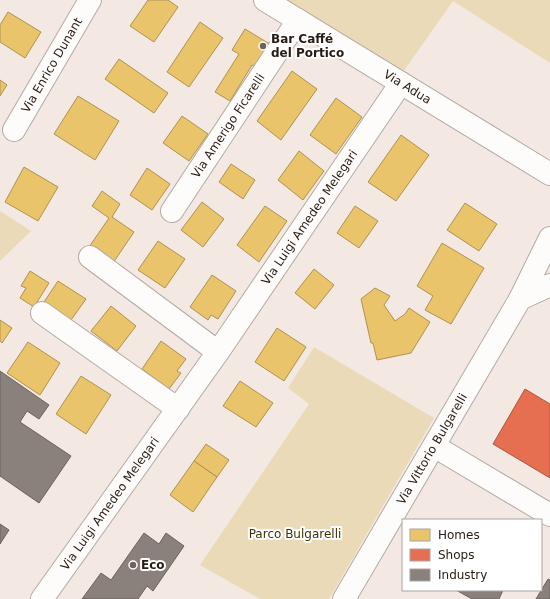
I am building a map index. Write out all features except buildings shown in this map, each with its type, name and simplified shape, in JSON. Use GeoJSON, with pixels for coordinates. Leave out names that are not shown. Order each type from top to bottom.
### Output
{"type":"FeatureCollection","features":[{"type":"Feature","properties":{"kind":"street","name":"Via Enrico Dunant"},"geometry":{"type":"LineString","coordinates":[[14,130],[90,0]]}},
{"type":"Feature","properties":{"kind":"street","name":"Via Adua"},"geometry":{"type":"LineString","coordinates":[[265,0],[550,174]]}},
{"type":"Feature","properties":{"kind":"street","name":"Via Amerigo Ficarelli"},"geometry":{"type":"LineString","coordinates":[[172,211],[298,20]]}},
{"type":"Feature","properties":{"kind":"street","name":"Via Luigi Amedeo Melegari"},"geometry":{"type":"LineString","coordinates":[[42,599],[218,352],[401,83]]}},
{"type":"Feature","properties":{"kind":"street","name":"Via Vittorio Bulgarelli"},"geometry":{"type":"LineString","coordinates":[[344,599],[520,299],[550,238]]}},
{"type":"Feature","properties":{"kind":"street"},"geometry":{"type":"LineString","coordinates":[[90,257],[218,352]]}},
{"type":"Feature","properties":{"kind":"street"},"geometry":{"type":"LineString","coordinates":[[520,299],[550,285]]}},
{"type":"Feature","properties":{"kind":"street"},"geometry":{"type":"LineString","coordinates":[[42,313],[178,409]]}},
{"type":"Feature","properties":{"kind":"street"},"geometry":{"type":"LineString","coordinates":[[434,446],[550,516]]}},
{"type":"Feature","properties":{"kind":"green space"},"geometry":{"type":"Polygon","coordinates":[[[283,0],[550,0],[550,63],[453,1],[403,72],[283,0]]]}},
{"type":"Feature","properties":{"kind":"green space"},"geometry":{"type":"Polygon","coordinates":[[[0,211],[31,231],[0,261],[0,211]]]}},
{"type":"Feature","properties":{"kind":"green space","name":"Parco Bulgarelli"},"geometry":{"type":"Polygon","coordinates":[[[314,347],[434,418],[329,599],[260,599],[200,565],[309,404],[288,388],[314,347]]]}},
{"type":"Feature","properties":{"kind":"place","name":"Bar Caffé del Portico"},"geometry":{"type":"Point","coordinates":[263,46]}},
{"type":"Feature","properties":{"kind":"place","name":"Eco"},"geometry":{"type":"Point","coordinates":[133,565]}}]}
